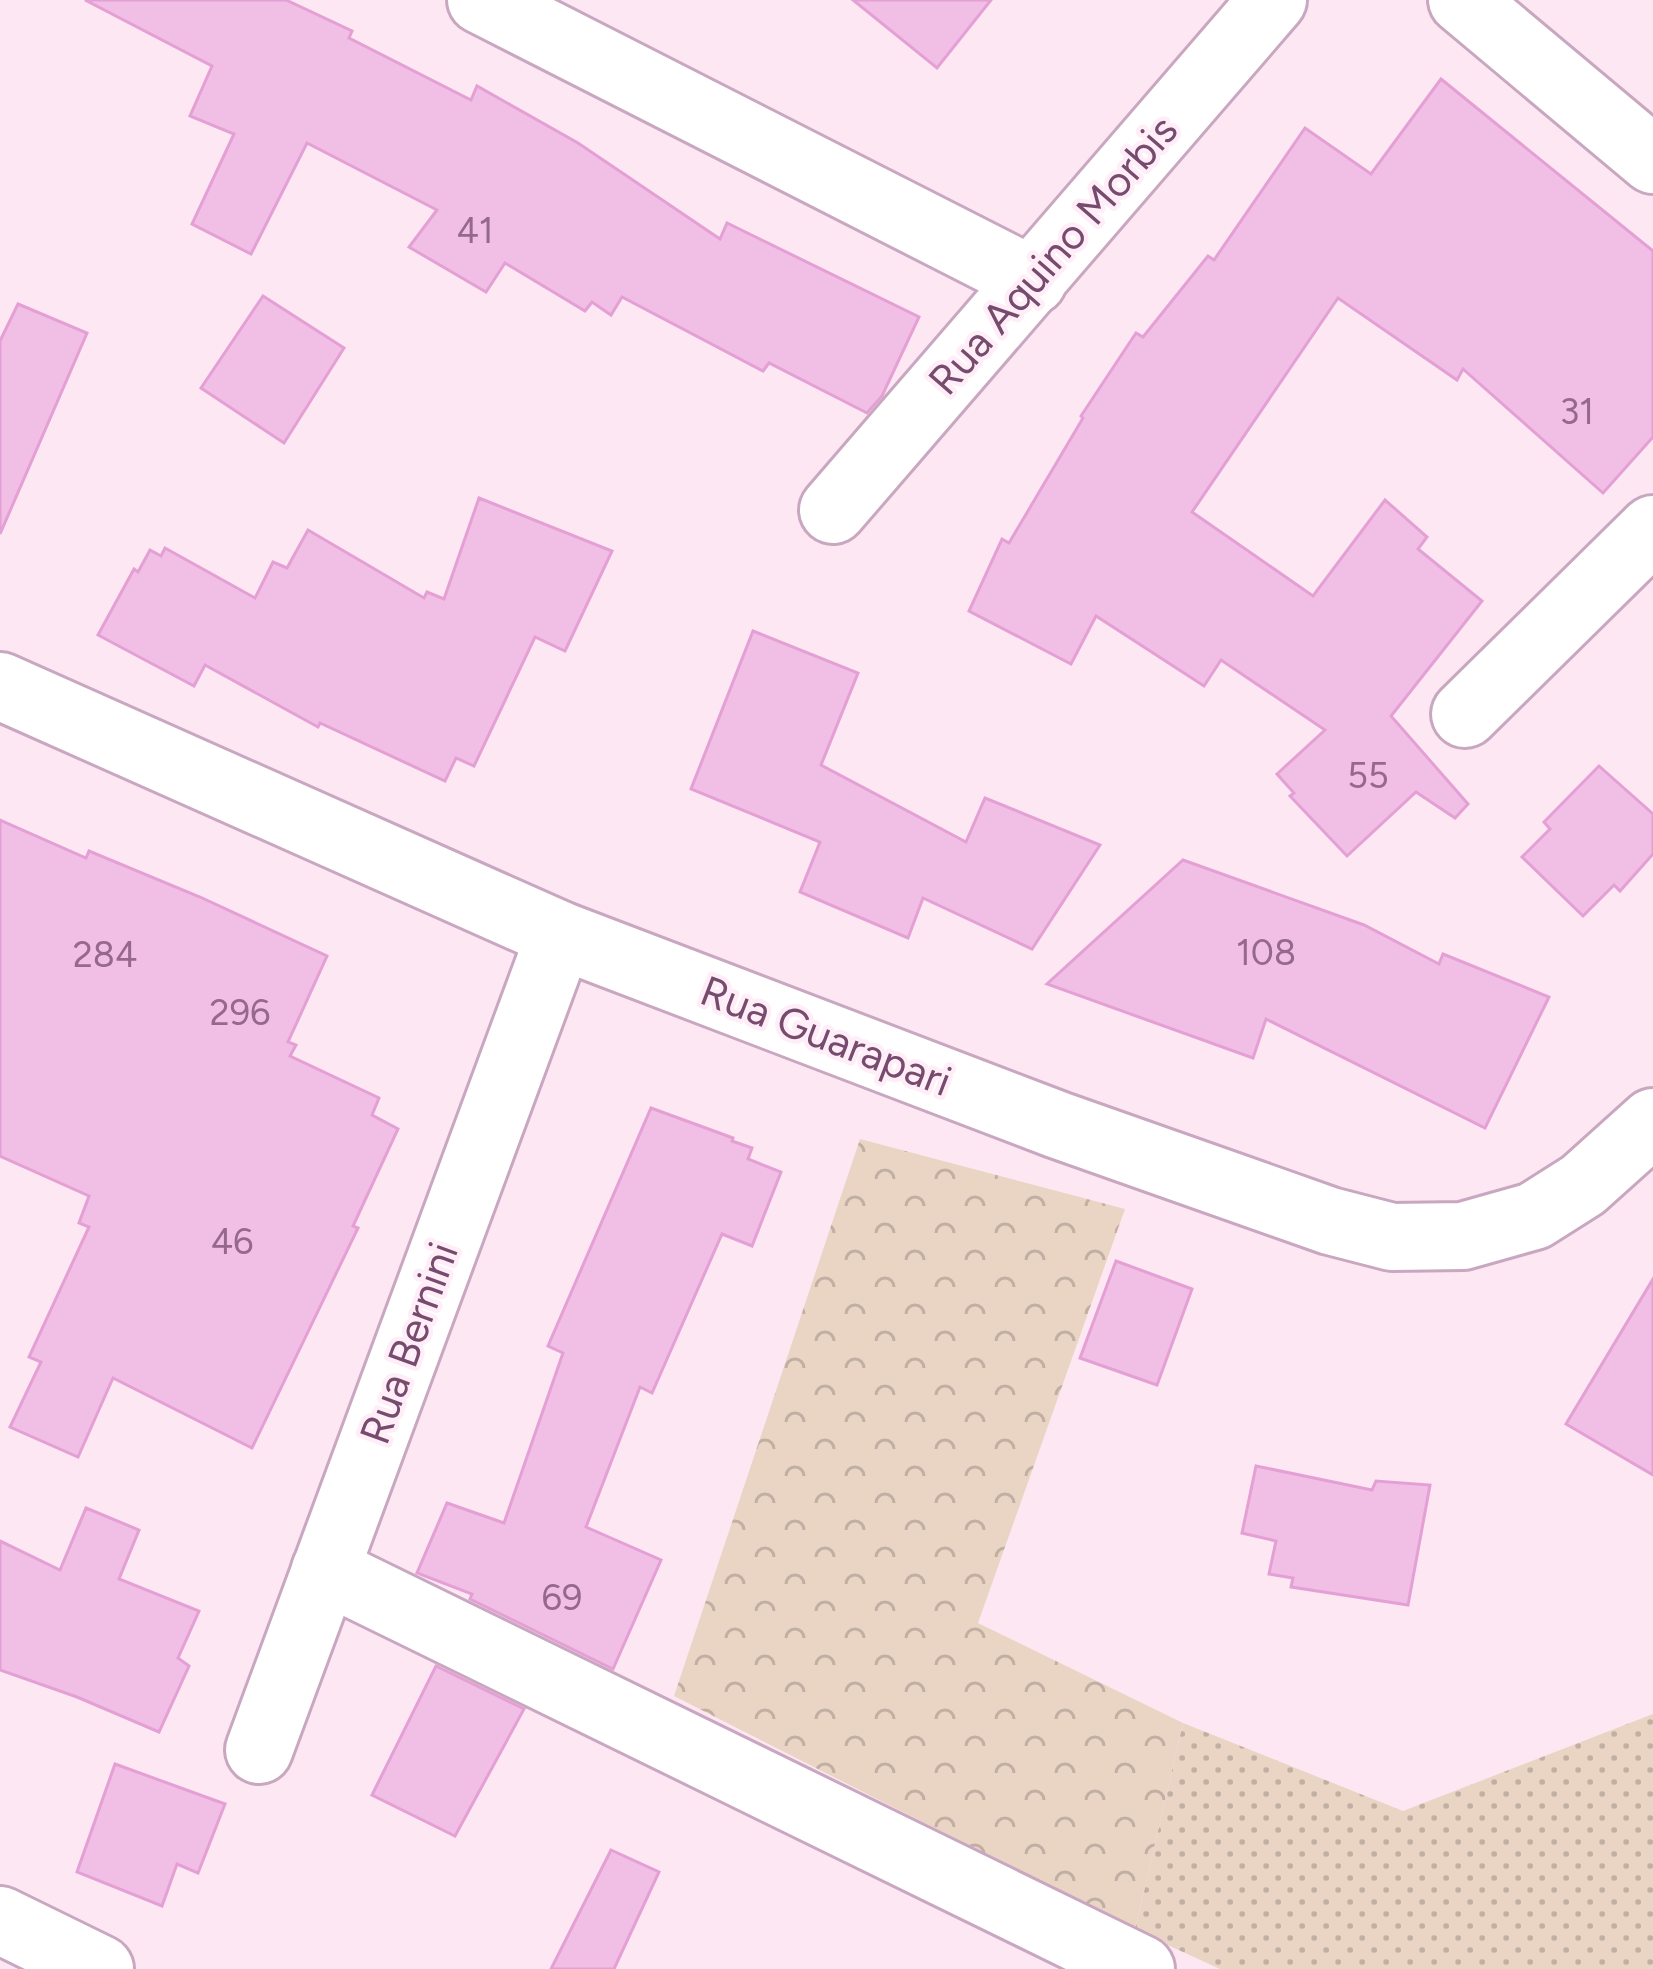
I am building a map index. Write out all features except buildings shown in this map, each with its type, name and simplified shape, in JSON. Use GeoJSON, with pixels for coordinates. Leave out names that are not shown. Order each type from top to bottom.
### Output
{"type":"FeatureCollection","features":[{"type":"Feature","properties":{"kind":"street"},"geometry":{"type":"LineString","coordinates":[[481,0],[1033,281]]}},
{"type":"Feature","properties":{"kind":"street","name":"Rua Aquino Morbis"},"geometry":{"type":"LineString","coordinates":[[833,510],[1273,0]]}},
{"type":"Feature","properties":{"kind":"street"},"geometry":{"type":"LineString","coordinates":[[1462,0],[1653,160]]}},
{"type":"Feature","properties":{"kind":"street"},"geometry":{"type":"LineString","coordinates":[[1465,715],[1653,529]]}},
{"type":"Feature","properties":{"kind":"street","name":"Rua Guarapari"},"geometry":{"type":"LineString","coordinates":[[0,686],[560,935],[1058,1125],[1330,1221],[1392,1237],[1463,1236],[1534,1216],[1582,1185],[1653,1122]]}},
{"type":"Feature","properties":{"kind":"street","name":"Rua Bernini"},"geometry":{"type":"LineString","coordinates":[[259,1750],[560,935]]}},
{"type":"Feature","properties":{"kind":"street"},"geometry":{"type":"LineString","coordinates":[[325,1570],[1141,1969]]}},
{"type":"Feature","properties":{"kind":"street"},"geometry":{"type":"LineString","coordinates":[[0,1920],[100,1969]]}},
{"type":"Feature","properties":{"kind":"green space"},"geometry":{"type":"Polygon","coordinates":[[[860,1139],[1125,1209],[978,1623],[1183,1723],[1135,1930],[674,1696],[860,1139]]]}},
{"type":"Feature","properties":{"kind":"green space"},"geometry":{"type":"Polygon","coordinates":[[[1653,1714],[1653,1969],[1220,1969],[1135,1930],[1183,1723],[1403,1811],[1653,1714]]]}}]}
